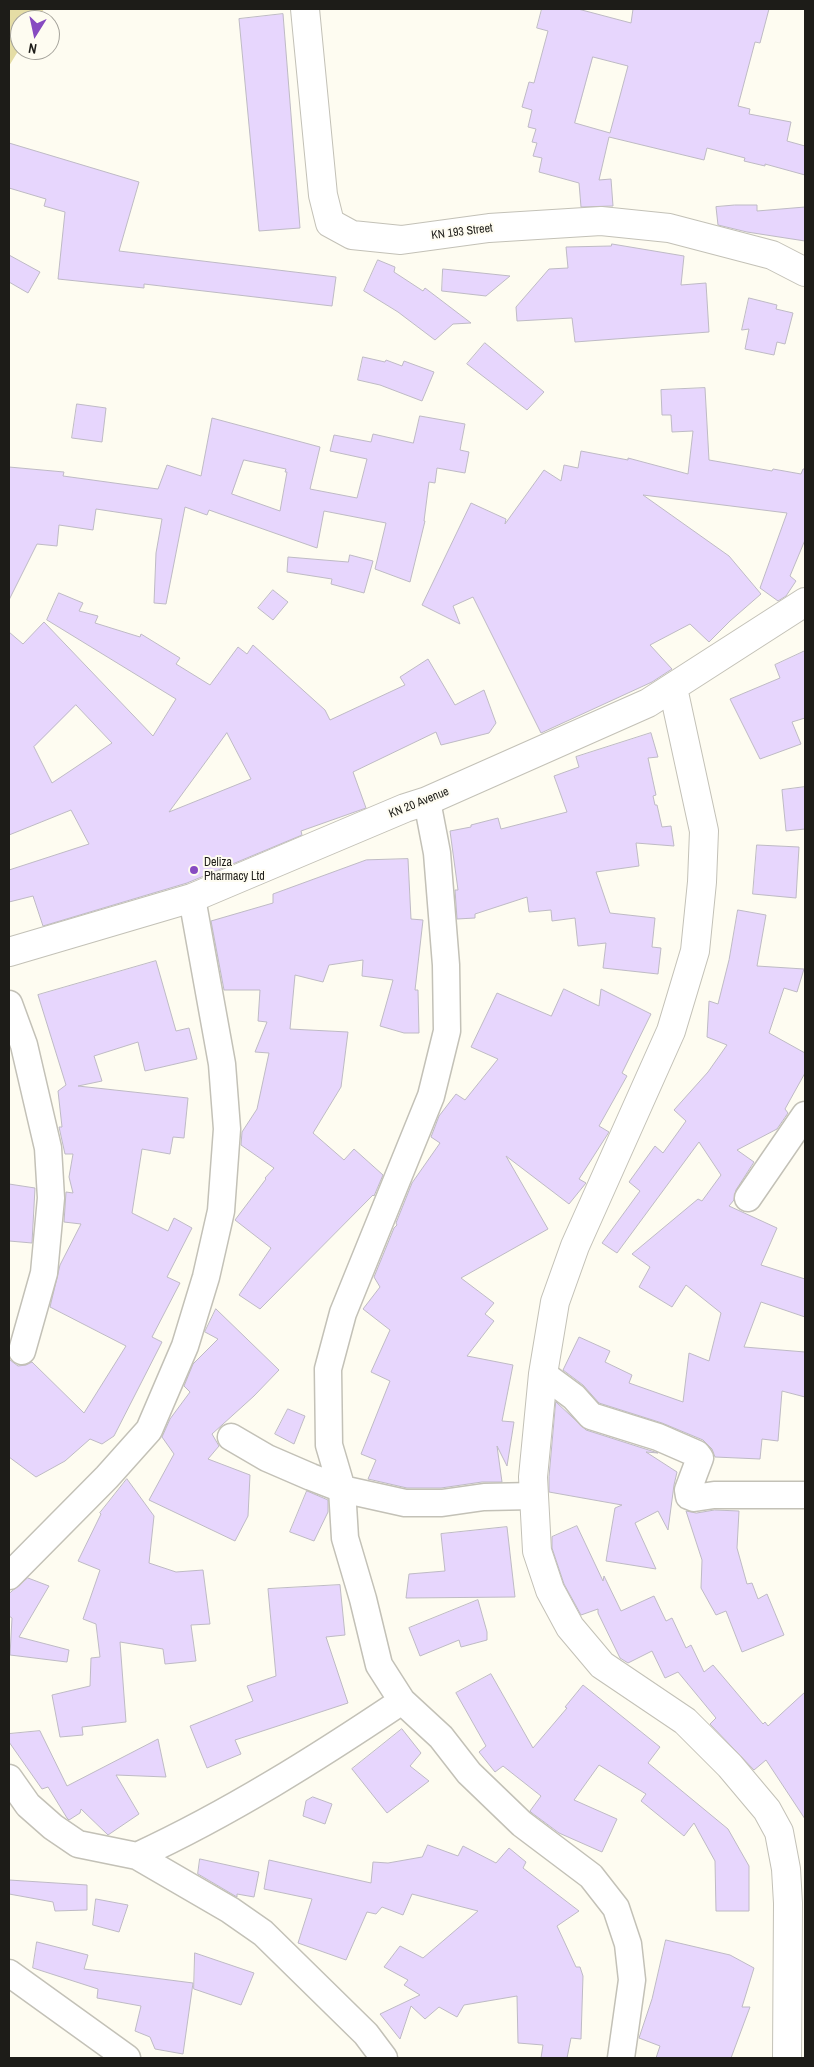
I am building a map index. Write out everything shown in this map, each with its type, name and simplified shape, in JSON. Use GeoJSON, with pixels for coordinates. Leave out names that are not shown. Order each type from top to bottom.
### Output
{"type":"FeatureCollection","features":[{"type":"Feature","properties":{"kind":"street","name":"KN 193 Street"},"geometry":{"type":"LineString","coordinates":[[305,9],[323,194],[330,223],[352,235],[401,240],[489,228],[601,221],[669,228],[772,255],[805,272]]}},
{"type":"Feature","properties":{"kind":"street","name":"KN 20 Avenue"},"geometry":{"type":"LineString","coordinates":[[9,952],[192,898],[405,808],[427,801],[648,703],[805,602]]}},
{"type":"Feature","properties":{"kind":"street"},"geometry":{"type":"LineString","coordinates":[[673,688],[704,832],[702,882],[695,951],[671,1031],[619,1145],[572,1255],[555,1302],[543,1374],[533,1476],[537,1551],[550,1590],[570,1627],[602,1665],[685,1721],[730,1766],[767,1810],[779,1832],[786,1869],[788,1904],[787,2058]]}},
{"type":"Feature","properties":{"kind":"street"},"geometry":{"type":"LineString","coordinates":[[427,801],[439,871],[446,965],[447,1031],[431,1096],[343,1314],[328,1369],[329,1445],[342,1489],[345,1538],[363,1599],[378,1665],[402,1701],[440,1737],[469,1773],[522,1824],[591,1876],[616,1908],[628,1944],[632,1980],[621,2058]]}},
{"type":"Feature","properties":{"kind":"street"},"geometry":{"type":"LineString","coordinates":[[9,1576],[107,1477],[149,1430],[185,1346],[206,1277],[221,1211],[227,1129],[222,1064],[192,898]]}},
{"type":"Feature","properties":{"kind":"street"},"geometry":{"type":"LineString","coordinates":[[9,1004],[24,1045],[48,1148],[51,1198],[44,1272],[22,1352]]}},
{"type":"Feature","properties":{"kind":"street"},"geometry":{"type":"LineString","coordinates":[[748,1198],[805,1115]]}},
{"type":"Feature","properties":{"kind":"street"},"geometry":{"type":"LineString","coordinates":[[543,1374],[574,1397],[591,1416],[658,1437],[697,1454],[700,1458],[688,1490],[689,1496],[694,1498],[714,1495],[805,1495]]}},
{"type":"Feature","properties":{"kind":"street"},"geometry":{"type":"LineString","coordinates":[[231,1437],[267,1458],[342,1489],[404,1503],[534,1496]]}},
{"type":"Feature","properties":{"kind":"street"},"geometry":{"type":"LineString","coordinates":[[137,1856],[182,1835],[264,1789],[402,1701]]}},
{"type":"Feature","properties":{"kind":"street"},"geometry":{"type":"LineString","coordinates":[[9,1778],[28,1805],[53,1827],[78,1844],[137,1856],[230,1910],[263,1933],[366,2034],[384,2058]]}},
{"type":"Feature","properties":{"kind":"street"},"geometry":{"type":"LineString","coordinates":[[9,1973],[127,2058]]}},
{"type":"Feature","properties":{"kind":"shaded area"},"geometry":{"type":"Polygon","coordinates":[[[9,9],[44,9],[10,10],[10,60],[13,60],[9,66],[9,9]]]}},
{"type":"Feature","properties":{"kind":"building"},"geometry":{"type":"Polygon","coordinates":[[[542,9],[578,9],[631,23],[633,9],[769,9],[760,43],[755,42],[738,106],[750,109],[749,114],[791,122],[787,141],[805,146],[805,175],[765,164],[765,166],[744,161],[745,158],[707,148],[704,160],[609,137],[599,180],[611,179],[613,206],[581,207],[579,183],[539,172],[542,158],[533,156],[537,143],[532,142],[536,129],[528,127],[532,110],[522,107],[529,82],[534,83],[548,31],[537,28],[542,9]],[[593,57],[575,123],[610,133],[628,66],[593,57]]]}},
{"type":"Feature","properties":{"kind":"building"},"geometry":{"type":"Polygon","coordinates":[[[283,14],[300,228],[259,231],[239,19],[283,14]]]}},
{"type":"Feature","properties":{"kind":"building"},"geometry":{"type":"Polygon","coordinates":[[[9,143],[139,182],[119,251],[336,277],[332,306],[144,284],[144,288],[58,279],[65,212],[44,206],[46,199],[9,188],[9,143]]]}},
{"type":"Feature","properties":{"kind":"building"},"geometry":{"type":"Polygon","coordinates":[[[757,205],[757,211],[805,207],[805,241],[747,232],[718,225],[716,207],[757,205]]]}},
{"type":"Feature","properties":{"kind":"building"},"geometry":{"type":"Polygon","coordinates":[[[612,244],[684,256],[681,285],[706,283],[709,332],[575,342],[572,318],[517,321],[516,307],[549,269],[568,268],[566,247],[611,246],[612,244]]]}},
{"type":"Feature","properties":{"kind":"building"},"geometry":{"type":"Polygon","coordinates":[[[9,255],[40,272],[28,293],[9,282],[9,255]]]}},
{"type":"Feature","properties":{"kind":"building"},"geometry":{"type":"Polygon","coordinates":[[[378,260],[395,267],[394,272],[423,291],[425,288],[471,323],[453,324],[435,340],[398,312],[364,291],[378,260]]]}},
{"type":"Feature","properties":{"kind":"building"},"geometry":{"type":"Polygon","coordinates":[[[443,269],[510,276],[486,296],[442,291],[443,269]]]}},
{"type":"Feature","properties":{"kind":"building"},"geometry":{"type":"Polygon","coordinates":[[[749,298],[777,305],[776,309],[793,313],[785,344],[777,342],[774,355],[745,349],[749,329],[742,330],[749,298]]]}},
{"type":"Feature","properties":{"kind":"building"},"geometry":{"type":"Polygon","coordinates":[[[485,343],[544,392],[527,410],[467,364],[485,343]]]}},
{"type":"Feature","properties":{"kind":"building"},"geometry":{"type":"Polygon","coordinates":[[[363,357],[385,362],[386,360],[402,366],[404,361],[434,372],[422,401],[380,385],[358,380],[363,357]]]}},
{"type":"Feature","properties":{"kind":"building"},"geometry":{"type":"Polygon","coordinates":[[[705,388],[709,460],[801,474],[803,469],[805,469],[805,540],[790,576],[796,581],[786,596],[778,601],[760,588],[787,513],[643,495],[729,556],[761,594],[709,642],[690,624],[650,645],[672,669],[652,682],[541,733],[473,597],[453,606],[460,624],[422,605],[471,503],[506,519],[505,524],[544,470],[561,481],[564,465],[578,468],[581,451],[628,460],[628,458],[688,474],[693,431],[672,432],[671,415],[662,415],[661,390],[705,388]]]}},
{"type":"Feature","properties":{"kind":"building"},"geometry":{"type":"Polygon","coordinates":[[[77,404],[106,408],[102,442],[72,438],[77,404]]]}},
{"type":"Feature","properties":{"kind":"building"},"geometry":{"type":"Polygon","coordinates":[[[420,416],[465,424],[460,450],[469,452],[465,473],[437,468],[435,483],[429,482],[425,521],[410,582],[375,569],[386,523],[324,511],[317,548],[209,510],[207,515],[185,507],[166,604],[154,603],[156,553],[162,519],[96,509],[93,530],[59,525],[57,546],[37,544],[9,600],[9,467],[64,472],[63,476],[158,489],[167,465],[201,476],[212,418],[320,447],[310,489],[357,498],[367,459],[330,451],[334,435],[371,442],[373,434],[413,443],[420,416]],[[244,460],[232,494],[280,511],[286,469],[244,460]]]}},
{"type":"Feature","properties":{"kind":"building"},"geometry":{"type":"Polygon","coordinates":[[[350,555],[373,561],[364,593],[331,584],[332,579],[287,572],[288,557],[348,562],[350,555]]]}},
{"type":"Feature","properties":{"kind":"building"},"geometry":{"type":"Polygon","coordinates":[[[273,590],[288,602],[273,620],[258,608],[273,590]]]}},
{"type":"Feature","properties":{"kind":"building"},"geometry":{"type":"Polygon","coordinates":[[[59,593],[83,603],[79,611],[98,616],[95,623],[140,637],[141,634],[180,658],[176,664],[210,685],[238,647],[247,654],[253,645],[325,710],[330,720],[405,685],[400,677],[428,659],[455,705],[484,690],[496,723],[489,733],[441,745],[436,732],[353,772],[366,808],[301,831],[302,835],[187,883],[43,926],[33,896],[9,902],[9,870],[89,844],[71,810],[9,835],[9,632],[23,644],[44,622],[153,736],[176,699],[47,620],[59,593]],[[76,705],[34,747],[52,783],[112,743],[76,705]],[[227,733],[210,756],[169,812],[251,779],[227,733]]]}},
{"type":"Feature","properties":{"kind":"building"},"geometry":{"type":"Polygon","coordinates":[[[805,651],[805,718],[792,722],[801,744],[760,759],[730,699],[780,678],[775,665],[805,651]]]}},
{"type":"Feature","properties":{"kind":"building"},"geometry":{"type":"Polygon","coordinates":[[[651,733],[658,757],[648,758],[656,795],[653,796],[662,827],[671,826],[674,846],[636,843],[639,866],[596,872],[610,913],[655,918],[652,947],[661,948],[658,974],[603,968],[606,943],[578,946],[575,918],[552,921],[551,910],[529,912],[527,897],[475,914],[475,918],[457,919],[455,890],[458,890],[450,831],[471,827],[471,825],[498,818],[501,829],[567,812],[554,776],[579,767],[576,757],[651,733]]]}},
{"type":"Feature","properties":{"kind":"building"},"geometry":{"type":"Polygon","coordinates":[[[805,787],[805,829],[786,831],[782,790],[805,787]]]}},
{"type":"Feature","properties":{"kind":"building"},"geometry":{"type":"Polygon","coordinates":[[[757,845],[799,847],[796,898],[753,894],[757,845]]]}},
{"type":"Feature","properties":{"kind":"building"},"geometry":{"type":"Polygon","coordinates":[[[408,859],[411,919],[423,920],[415,990],[418,990],[419,1033],[404,1033],[380,1026],[393,980],[362,976],[363,960],[329,965],[323,982],[295,975],[290,1029],[348,1032],[341,1087],[313,1133],[344,1160],[354,1149],[383,1175],[374,1196],[260,1309],[239,1295],[271,1248],[235,1220],[274,1168],[241,1145],[242,1132],[257,1109],[269,1053],[255,1052],[267,1022],[258,1021],[260,990],[224,990],[211,921],[273,903],[273,894],[366,860],[408,859]]]}},
{"type":"Feature","properties":{"kind":"building"},"geometry":{"type":"Polygon","coordinates":[[[738,910],[766,915],[757,966],[804,969],[797,992],[784,988],[769,1033],[805,1053],[805,1073],[785,1109],[788,1113],[777,1129],[737,1150],[754,1162],[736,1190],[734,1200],[729,1206],[777,1228],[761,1265],[805,1279],[805,1317],[761,1302],[744,1347],[805,1352],[805,1397],[782,1391],[778,1441],[762,1439],[760,1459],[715,1457],[712,1449],[703,1440],[662,1423],[599,1403],[583,1385],[563,1370],[579,1337],[610,1351],[605,1362],[632,1375],[629,1383],[683,1402],[689,1353],[709,1361],[721,1313],[686,1285],[672,1307],[639,1287],[650,1267],[632,1254],[698,1199],[702,1201],[721,1175],[699,1142],[617,1253],[602,1243],[640,1191],[629,1182],[655,1146],[663,1153],[686,1121],[674,1110],[708,1072],[727,1045],[707,1037],[709,1001],[718,1004],[729,960],[738,910]]]}},
{"type":"Feature","properties":{"kind":"building"},"geometry":{"type":"Polygon","coordinates":[[[156,961],[176,1031],[189,1028],[197,1059],[145,1071],[138,1042],[94,1056],[102,1081],[78,1086],[188,1098],[184,1138],[173,1137],[170,1154],[142,1149],[132,1213],[168,1231],[174,1218],[192,1228],[167,1277],[180,1283],[152,1337],[162,1342],[114,1436],[102,1444],[90,1439],[65,1461],[36,1477],[9,1457],[10,1360],[18,1366],[32,1362],[84,1413],[126,1346],[50,1307],[60,1265],[81,1224],[64,1222],[66,1192],[73,1193],[69,1177],[73,1154],[65,1154],[59,1127],[62,1127],[58,1091],[66,1085],[38,995],[156,961]]]}},
{"type":"Feature","properties":{"kind":"building"},"geometry":{"type":"Polygon","coordinates":[[[564,989],[599,1006],[601,989],[651,1014],[622,1073],[627,1076],[599,1126],[609,1132],[579,1179],[586,1183],[569,1204],[506,1156],[548,1229],[461,1278],[494,1303],[485,1314],[494,1321],[467,1356],[513,1365],[502,1421],[514,1422],[507,1466],[497,1446],[502,1482],[482,1482],[441,1488],[407,1488],[368,1479],[376,1460],[361,1454],[390,1381],[371,1372],[390,1330],[363,1309],[380,1287],[374,1277],[394,1228],[397,1225],[396,1223],[412,1183],[440,1143],[431,1137],[439,1116],[456,1094],[465,1100],[498,1059],[471,1047],[497,993],[551,1016],[564,989]]]}},
{"type":"Feature","properties":{"kind":"building"},"geometry":{"type":"Polygon","coordinates":[[[9,1184],[35,1188],[32,1243],[9,1241],[9,1184]]]}},
{"type":"Feature","properties":{"kind":"building"},"geometry":{"type":"Polygon","coordinates":[[[216,1309],[279,1370],[254,1396],[212,1434],[219,1446],[208,1459],[250,1475],[248,1516],[235,1541],[149,1500],[174,1454],[162,1437],[170,1419],[190,1392],[184,1386],[193,1364],[218,1339],[205,1332],[216,1309]]]}},
{"type":"Feature","properties":{"kind":"building"},"geometry":{"type":"Polygon","coordinates":[[[556,1402],[586,1430],[658,1453],[646,1452],[677,1472],[668,1530],[658,1511],[635,1523],[656,1569],[606,1561],[615,1508],[622,1505],[549,1492],[556,1402]]]}},
{"type":"Feature","properties":{"kind":"building"},"geometry":{"type":"Polygon","coordinates":[[[288,1409],[305,1416],[294,1444],[275,1434],[288,1409]]]}},
{"type":"Feature","properties":{"kind":"building"},"geometry":{"type":"Polygon","coordinates":[[[127,1479],[154,1516],[149,1563],[176,1572],[203,1570],[210,1624],[191,1625],[196,1661],[165,1664],[163,1649],[120,1642],[126,1722],[82,1727],[83,1735],[60,1737],[52,1695],[90,1686],[91,1658],[100,1657],[96,1624],[83,1619],[100,1570],[78,1561],[100,1513],[127,1479]]]}},
{"type":"Feature","properties":{"kind":"building"},"geometry":{"type":"Polygon","coordinates":[[[307,1491],[328,1500],[328,1512],[314,1541],[290,1532],[307,1491]]]}},
{"type":"Feature","properties":{"kind":"building"},"geometry":{"type":"Polygon","coordinates":[[[715,1510],[739,1511],[737,1548],[747,1584],[752,1583],[758,1599],[767,1594],[784,1635],[742,1652],[726,1611],[716,1615],[701,1588],[702,1560],[686,1511],[696,1513],[715,1510]]]}},
{"type":"Feature","properties":{"kind":"building"},"geometry":{"type":"Polygon","coordinates":[[[577,1526],[603,1581],[604,1576],[621,1611],[654,1596],[666,1621],[672,1618],[686,1648],[691,1645],[704,1672],[713,1665],[763,1724],[765,1722],[768,1726],[805,1692],[805,1819],[766,1760],[754,1770],[710,1724],[716,1718],[678,1672],[665,1678],[652,1651],[628,1663],[620,1658],[598,1613],[598,1609],[581,1615],[564,1584],[552,1548],[552,1537],[577,1526]]]}},
{"type":"Feature","properties":{"kind":"building"},"geometry":{"type":"Polygon","coordinates":[[[507,1527],[515,1597],[406,1598],[409,1574],[445,1571],[441,1534],[507,1527]]]}},
{"type":"Feature","properties":{"kind":"building"},"geometry":{"type":"Polygon","coordinates":[[[28,1578],[49,1586],[19,1637],[69,1650],[67,1662],[10,1655],[12,1618],[9,1616],[9,1594],[28,1578]]]}},
{"type":"Feature","properties":{"kind":"building"},"geometry":{"type":"Polygon","coordinates":[[[340,1585],[345,1635],[326,1637],[348,1703],[235,1740],[241,1754],[207,1768],[190,1726],[253,1701],[247,1686],[276,1676],[268,1589],[340,1585]]]}},
{"type":"Feature","properties":{"kind":"building"},"geometry":{"type":"Polygon","coordinates":[[[478,1600],[487,1632],[487,1640],[461,1647],[459,1640],[420,1656],[409,1628],[478,1600]]]}},
{"type":"Feature","properties":{"kind":"building"},"geometry":{"type":"Polygon","coordinates":[[[491,1674],[533,1748],[567,1708],[565,1707],[583,1685],[660,1747],[648,1763],[728,1829],[749,1866],[749,1911],[716,1911],[715,1861],[694,1823],[684,1836],[641,1801],[646,1794],[599,1765],[574,1800],[617,1819],[602,1852],[559,1833],[532,1813],[530,1811],[541,1796],[503,1766],[495,1772],[479,1752],[486,1746],[456,1693],[491,1674]]]}},
{"type":"Feature","properties":{"kind":"building"},"geometry":{"type":"Polygon","coordinates":[[[402,1729],[421,1753],[410,1766],[429,1781],[387,1813],[352,1769],[402,1729]]]}},
{"type":"Feature","properties":{"kind":"building"},"geometry":{"type":"Polygon","coordinates":[[[40,1731],[67,1786],[158,1739],[166,1777],[116,1775],[139,1814],[108,1835],[81,1809],[80,1813],[69,1820],[48,1787],[42,1789],[9,1742],[9,1734],[40,1731]]]}},
{"type":"Feature","properties":{"kind":"building"},"geometry":{"type":"Polygon","coordinates":[[[313,1797],[332,1804],[325,1824],[303,1816],[306,1801],[313,1797]]]}},
{"type":"Feature","properties":{"kind":"building"},"geometry":{"type":"Polygon","coordinates":[[[428,1845],[458,1856],[463,1846],[496,1863],[509,1848],[526,1862],[523,1868],[579,1911],[557,1926],[576,1967],[580,1967],[583,1976],[581,2039],[571,2038],[567,2058],[541,2058],[543,2045],[518,2043],[517,1996],[464,2005],[457,2017],[439,2007],[425,2019],[411,2006],[400,2039],[380,2014],[420,1995],[404,1985],[408,1980],[384,1967],[400,1946],[423,1958],[478,1911],[412,1894],[403,1915],[382,1907],[376,1914],[367,1912],[346,1960],[298,1943],[312,1899],[264,1889],[269,1860],[371,1883],[373,1862],[388,1863],[422,1857],[428,1845]]]}},
{"type":"Feature","properties":{"kind":"building"},"geometry":{"type":"Polygon","coordinates":[[[200,1859],[259,1872],[254,1897],[237,1894],[237,1897],[198,1874],[200,1859]]]}},
{"type":"Feature","properties":{"kind":"building"},"geometry":{"type":"Polygon","coordinates":[[[9,1880],[87,1885],[87,1910],[55,1911],[53,1902],[9,1894],[9,1880]]]}},
{"type":"Feature","properties":{"kind":"building"},"geometry":{"type":"Polygon","coordinates":[[[96,1899],[128,1905],[119,1932],[93,1925],[96,1899]]]}},
{"type":"Feature","properties":{"kind":"building"},"geometry":{"type":"Polygon","coordinates":[[[666,1940],[730,1955],[754,1968],[742,2007],[750,2007],[731,2058],[656,2058],[660,2046],[639,2038],[652,1999],[666,1940]]]}},
{"type":"Feature","properties":{"kind":"building"},"geometry":{"type":"Polygon","coordinates":[[[37,1942],[88,1955],[84,1969],[193,1983],[183,2054],[155,2049],[150,2037],[135,2031],[141,2006],[97,1998],[98,1989],[33,1968],[37,1942]]]}},
{"type":"Feature","properties":{"kind":"building"},"geometry":{"type":"Polygon","coordinates":[[[195,1953],[254,1973],[241,2005],[194,1989],[195,1953]]]}},
{"type":"Feature","properties":{"kind":"place","name":"Deliza Pharmacy Ltd"},"geometry":{"type":"Point","coordinates":[194,870]}}]}
